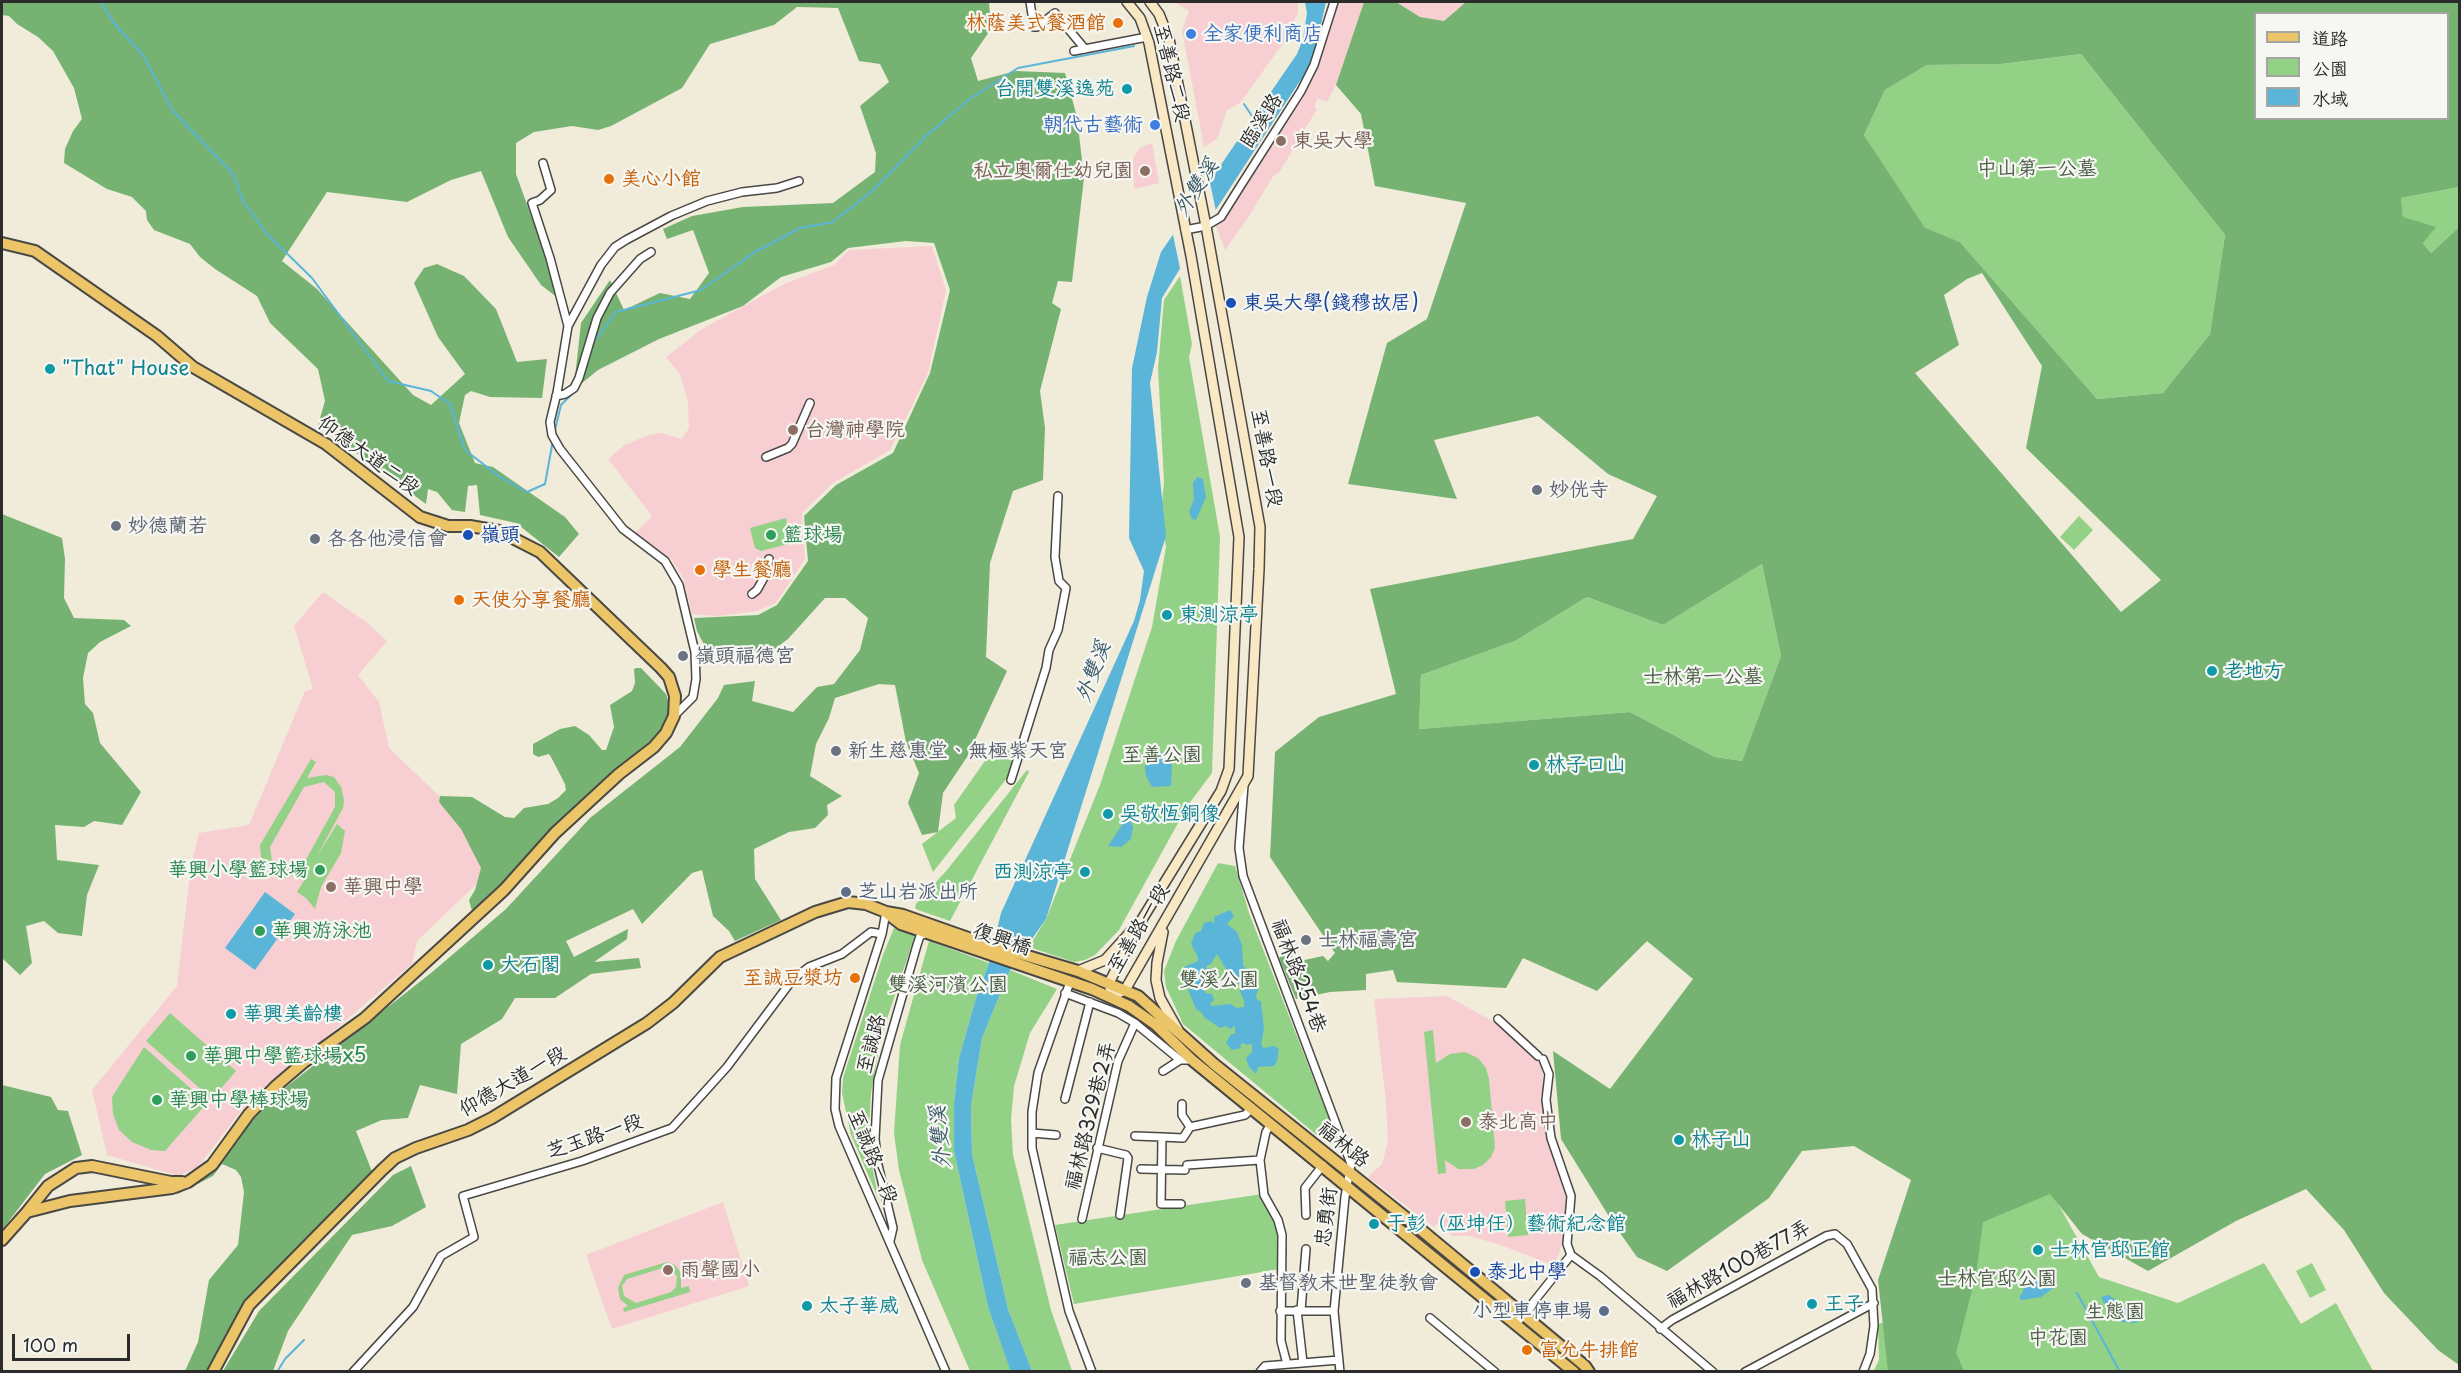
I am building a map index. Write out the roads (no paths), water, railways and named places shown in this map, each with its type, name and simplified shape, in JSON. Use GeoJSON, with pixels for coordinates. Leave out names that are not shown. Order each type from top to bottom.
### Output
{"type":"FeatureCollection","features":[{"type":"Feature","properties":{"kind":"main road","name":"至善路二段"},"geometry":{"type":"LineString","coordinates":[[1127,2],[1140,18],[1147,37],[1185,230]]}},
{"type":"Feature","properties":{"kind":"main road","name":"至善路二段"},"geometry":{"type":"LineString","coordinates":[[1150,2],[1160,14],[1169,39],[1206,226]]}},
{"type":"Feature","properties":{"kind":"main road","name":"至善路一段"},"geometry":{"type":"LineString","coordinates":[[1185,230],[1239,537],[1229,762],[1221,791],[1141,921],[1109,983],[1112,996],[1125,990],[1248,776],[1260,526],[1206,226]]}},
{"type":"Feature","properties":{"kind":"main road","name":"仰德大道二段"},"geometry":{"type":"LineString","coordinates":[[2,243],[35,251],[157,336],[193,367],[326,444],[420,517],[448,526],[471,526],[499,531],[540,552],[666,673],[674,689],[674,716]]}},
{"type":"Feature","properties":{"kind":"main road"},"geometry":{"type":"LineString","coordinates":[[27,1212],[70,1201],[152,1192],[188,1182],[213,1165],[249,1114],[276,1086],[304,1062],[365,1018],[504,890],[563,826],[619,774],[654,747],[666,733],[674,716]]}},
{"type":"Feature","properties":{"kind":"main road","name":"仰德大道一段"},"geometry":{"type":"LineString","coordinates":[[213,1371],[249,1305],[395,1158],[416,1148],[468,1130],[492,1118],[619,1041],[673,1003],[720,957],[735,949],[833,906],[858,903],[885,912]]}},
{"type":"Feature","properties":{"kind":"main road"},"geometry":{"type":"LineString","coordinates":[[885,912],[903,915],[932,932]]}},
{"type":"Feature","properties":{"kind":"main road"},"geometry":{"type":"LineString","coordinates":[[1078,971],[1105,960],[1141,921]]}},
{"type":"Feature","properties":{"kind":"main road"},"geometry":{"type":"LineString","coordinates":[[1164,924],[1156,980],[1160,998],[1179,1032]]}},
{"type":"Feature","properties":{"kind":"main road","name":"復興橋"},"geometry":{"type":"LineString","coordinates":[[932,932],[1064,980]]}},
{"type":"Feature","properties":{"kind":"main road","name":"福林路"},"geometry":{"type":"LineString","coordinates":[[1064,980],[1078,971],[1125,990],[1151,1005],[1215,1064],[1349,1179],[1520,1320],[1574,1371]]}},
{"type":"Feature","properties":{"kind":"main road","name":"福林路"},"geometry":{"type":"LineString","coordinates":[[1064,980],[1112,996],[1129,1006],[1156,1025],[1186,1060],[1252,1108],[1323,1165],[1349,1179]]}},
{"type":"Feature","properties":{"kind":"main road"},"geometry":{"type":"LineString","coordinates":[[2,1240],[48,1186],[63,1174],[76,1168],[92,1166],[171,1182],[188,1182]]}},
{"type":"Feature","properties":{"kind":"main road","name":"福林路"},"geometry":{"type":"LineString","coordinates":[[1520,1320],[1586,1366],[1589,1371]]}},
{"type":"Feature","properties":{"kind":"street"},"geometry":{"type":"LineString","coordinates":[[1029,2],[1034,27],[1055,13],[1085,49]]}},
{"type":"Feature","properties":{"kind":"street","name":"臨溪路"},"geometry":{"type":"LineString","coordinates":[[1206,226],[1221,217],[1300,91],[1314,65],[1334,2]]}},
{"type":"Feature","properties":{"kind":"street"},"geometry":{"type":"LineString","coordinates":[[1074,51],[1147,37]]}},
{"type":"Feature","properties":{"kind":"street"},"geometry":{"type":"LineString","coordinates":[[543,163],[551,190],[540,200],[532,203],[550,258],[568,326]]}},
{"type":"Feature","properties":{"kind":"street"},"geometry":{"type":"LineString","coordinates":[[674,716],[693,697],[696,679],[695,652],[679,585],[665,561],[623,529],[560,449],[552,435],[550,422],[568,326],[601,265],[615,247],[632,236],[707,201],[742,192],[777,188],[799,181]]}},
{"type":"Feature","properties":{"kind":"street"},"geometry":{"type":"LineString","coordinates":[[1185,230],[1206,226]]}},
{"type":"Feature","properties":{"kind":"street"},"geometry":{"type":"LineString","coordinates":[[556,396],[565,394],[573,388],[579,378],[597,318],[610,293],[640,259],[651,252]]}},
{"type":"Feature","properties":{"kind":"street"},"geometry":{"type":"LineString","coordinates":[[766,457],[792,444],[810,403]]}},
{"type":"Feature","properties":{"kind":"street"},"geometry":{"type":"LineString","coordinates":[[1011,780],[1046,668],[1049,650],[1058,630],[1066,588],[1059,581],[1055,557],[1058,496]]}},
{"type":"Feature","properties":{"kind":"street"},"geometry":{"type":"LineString","coordinates":[[752,594],[757,590],[766,574],[769,559]]}},
{"type":"Feature","properties":{"kind":"street","name":"福林路254巷"},"geometry":{"type":"LineString","coordinates":[[1244,785],[1239,848],[1243,876],[1349,1154],[1351,1164],[1349,1179]]}},
{"type":"Feature","properties":{"kind":"street","name":"至誠路一段"},"geometry":{"type":"LineString","coordinates":[[885,912],[882,934],[836,1078],[835,1109],[839,1126],[946,1371]]}},
{"type":"Feature","properties":{"kind":"street","name":"芝玉路一段"},"geometry":{"type":"LineString","coordinates":[[352,1371],[413,1307],[441,1256],[474,1237],[464,1196],[582,1161],[672,1128],[727,1067],[793,979],[809,967],[842,954],[871,932],[882,934]]}},
{"type":"Feature","properties":{"kind":"street","name":"至誠路"},"geometry":{"type":"LineString","coordinates":[[890,1240],[893,1228],[880,1176],[875,1139],[878,1080],[917,945],[921,936],[932,932]]}},
{"type":"Feature","properties":{"kind":"street"},"geometry":{"type":"LineString","coordinates":[[1092,1371],[1069,1311],[1032,1148],[1032,1112],[1038,1073],[1064,980],[1090,1002],[1134,1023],[1186,1060],[1163,1071]]}},
{"type":"Feature","properties":{"kind":"street"},"geometry":{"type":"LineString","coordinates":[[1065,1099],[1090,1002]]}},
{"type":"Feature","properties":{"kind":"street"},"geometry":{"type":"LineString","coordinates":[[1498,1018],[1540,1057],[1549,1074],[1546,1100],[1551,1138],[1570,1196],[1567,1244],[1571,1255],[1600,1276],[1660,1329],[1713,1371]]}},
{"type":"Feature","properties":{"kind":"street","name":"福林路329巷2弄"},"geometry":{"type":"LineString","coordinates":[[1082,1219],[1118,1061],[1134,1023]]}},
{"type":"Feature","properties":{"kind":"street"},"geometry":{"type":"LineString","coordinates":[[1182,1104],[1182,1115],[1190,1127]]}},
{"type":"Feature","properties":{"kind":"street"},"geometry":{"type":"LineString","coordinates":[[1135,1136],[1184,1138],[1190,1127],[1245,1115],[1252,1108]]}},
{"type":"Feature","properties":{"kind":"street"},"geometry":{"type":"LineString","coordinates":[[1271,1124],[1266,1132],[1260,1160],[1264,1195],[1278,1220],[1282,1235],[1281,1341],[1287,1364]]}},
{"type":"Feature","properties":{"kind":"street"},"geometry":{"type":"LineString","coordinates":[[1032,1133],[1056,1135]]}},
{"type":"Feature","properties":{"kind":"street"},"geometry":{"type":"LineString","coordinates":[[1162,1137],[1161,1204],[1181,1204]]}},
{"type":"Feature","properties":{"kind":"street"},"geometry":{"type":"LineString","coordinates":[[1097,1148],[1128,1158],[1120,1215]]}},
{"type":"Feature","properties":{"kind":"street"},"geometry":{"type":"LineString","coordinates":[[1140,1169],[1260,1160]]}},
{"type":"Feature","properties":{"kind":"street"},"geometry":{"type":"LineString","coordinates":[[1306,1215],[1305,1188],[1323,1165]]}},
{"type":"Feature","properties":{"kind":"street","name":"忠勇街"},"geometry":{"type":"LineString","coordinates":[[1340,1371],[1334,1311],[1349,1179]]}},
{"type":"Feature","properties":{"kind":"street","name":"福林路100巷77弄"},"geometry":{"type":"LineString","coordinates":[[1660,1329],[1826,1236],[1835,1234],[1847,1244],[1872,1289],[1874,1303]]}},
{"type":"Feature","properties":{"kind":"street"},"geometry":{"type":"LineString","coordinates":[[1304,1363],[1299,1310],[1306,1249]]}},
{"type":"Feature","properties":{"kind":"street"},"geometry":{"type":"LineString","coordinates":[[1520,1320],[1571,1255]]}},
{"type":"Feature","properties":{"kind":"street"},"geometry":{"type":"LineString","coordinates":[[1745,1371],[1874,1303],[1870,1354],[1863,1371]]}},
{"type":"Feature","properties":{"kind":"street"},"geometry":{"type":"LineString","coordinates":[[1280,1311],[1334,1311]]}},
{"type":"Feature","properties":{"kind":"street"},"geometry":{"type":"LineString","coordinates":[[1430,1318],[1495,1371]]}},
{"type":"Feature","properties":{"kind":"street"},"geometry":{"type":"LineString","coordinates":[[1260,1371],[1265,1366],[1339,1360]]}},
{"type":"Feature","properties":{"kind":"water","name":"外雙溪"},"geometry":{"type":"Polygon","coordinates":[[[1305,2],[1326,2],[1313,61],[1217,208],[1162,298],[1157,352],[1150,383],[1166,536],[1046,919],[1010,970],[982,1038],[971,1106],[972,1154],[1008,1309],[1032,1371],[1011,1372],[988,1307],[954,1151],[954,1103],[959,1058],[976,998],[989,963],[1001,913],[1134,621],[1140,600],[1144,571],[1129,538],[1132,368],[1147,297],[1161,252],[1297,54],[1303,39],[1307,13],[1305,2]]]}},
{"type":"Feature","properties":{"kind":"water"},"geometry":{"type":"Polygon","coordinates":[[[1197,477],[1203,479],[1206,497],[1196,520],[1192,519],[1189,512],[1194,499],[1193,483],[1197,477]]]}},
{"type":"Feature","properties":{"kind":"water"},"geometry":{"type":"Polygon","coordinates":[[[1152,750],[1166,754],[1170,759],[1171,786],[1152,787],[1146,776],[1147,754],[1152,750]]]}},
{"type":"Feature","properties":{"kind":"water"},"geometry":{"type":"Polygon","coordinates":[[[1128,816],[1133,827],[1131,839],[1121,847],[1108,846],[1128,816]]]}},
{"type":"Feature","properties":{"kind":"water","name":"華興游泳池"},"geometry":{"type":"Polygon","coordinates":[[[265,892],[295,914],[255,970],[225,948],[265,892]]]}},
{"type":"Feature","properties":{"kind":"water"},"geometry":{"type":"Polygon","coordinates":[[[1230,910],[1234,916],[1227,924],[1237,932],[1242,945],[1243,965],[1259,987],[1256,995],[1257,1000],[1261,1001],[1264,1028],[1261,1045],[1264,1048],[1274,1046],[1279,1049],[1274,1066],[1258,1067],[1256,1074],[1249,1067],[1246,1058],[1252,1052],[1252,1044],[1243,1043],[1240,1045],[1241,1048],[1232,1050],[1226,1043],[1231,1034],[1235,1034],[1235,1026],[1230,1029],[1226,1026],[1220,1028],[1204,1017],[1196,1009],[1188,990],[1196,986],[1194,980],[1198,975],[1191,973],[1188,978],[1184,974],[1184,967],[1198,961],[1191,944],[1195,933],[1201,931],[1204,923],[1211,921],[1214,924],[1214,917],[1230,910]],[[1217,954],[1211,964],[1206,966],[1212,983],[1211,987],[1205,989],[1205,993],[1212,994],[1214,1000],[1210,1004],[1212,1006],[1231,1004],[1236,1008],[1244,1007],[1241,986],[1232,979],[1217,954]]]}},
{"type":"Feature","properties":{"kind":"water"},"geometry":{"type":"Polygon","coordinates":[[[2043,1275],[2054,1278],[2056,1286],[2041,1297],[2021,1300],[2019,1297],[2024,1285],[2034,1283],[2037,1277],[2043,1275]]]}},
{"type":"Feature","properties":{"kind":"water"},"geometry":{"type":"Polygon","coordinates":[[[2109,1295],[2133,1314],[2141,1313],[2142,1318],[2136,1323],[2122,1322],[2106,1307],[2101,1297],[2109,1295]]]}},
{"type":"Feature","properties":{"kind":"waterway"},"geometry":{"type":"LineString","coordinates":[[101,2],[113,22],[143,55],[173,111],[233,174],[243,201],[267,234],[312,278],[388,381],[431,391],[450,404],[465,450],[500,477],[527,492],[545,484],[553,440]]}},
{"type":"Feature","properties":{"kind":"waterway"},"geometry":{"type":"LineString","coordinates":[[591,346],[616,312],[701,290],[755,252],[800,228],[833,222],[872,191],[928,134],[971,98],[1018,68],[1134,46]]}},
{"type":"Feature","properties":{"kind":"waterway"},"geometry":{"type":"LineString","coordinates":[[1244,104],[1254,119]]}},
{"type":"Feature","properties":{"kind":"waterway"},"geometry":{"type":"LineString","coordinates":[[554,434],[561,405],[579,387],[581,380]]}},
{"type":"Feature","properties":{"kind":"waterway"},"geometry":{"type":"LineString","coordinates":[[2077,1293],[2120,1372]]}},
{"type":"Feature","properties":{"kind":"waterway"},"geometry":{"type":"LineString","coordinates":[[277,1372],[285,1359],[304,1340]]}},
{"type":"Feature","properties":{"kind":"place","name":"林蔭美式餐酒館"},"geometry":{"type":"Point","coordinates":[1118,23]}},
{"type":"Feature","properties":{"kind":"place","name":"全家便利商店"},"geometry":{"type":"Point","coordinates":[1191,34]}},
{"type":"Feature","properties":{"kind":"place","name":"台開雙溪逸苑"},"geometry":{"type":"Point","coordinates":[1127,89]}},
{"type":"Feature","properties":{"kind":"place","name":"朝代古藝術"},"geometry":{"type":"Point","coordinates":[1155,125]}},
{"type":"Feature","properties":{"kind":"place","name":"東吳大學"},"geometry":{"type":"Point","coordinates":[1281,141]}},
{"type":"Feature","properties":{"kind":"place","name":"私立奧爾仕幼兒園"},"geometry":{"type":"Point","coordinates":[1145,171]}},
{"type":"Feature","properties":{"kind":"place","name":"美心小館"},"geometry":{"type":"Point","coordinates":[609,179]}},
{"type":"Feature","properties":{"kind":"place","name":"東吳大學(錢穆故居)"},"geometry":{"type":"Point","coordinates":[1231,303]}},
{"type":"Feature","properties":{"kind":"place","name":"\"That\" House"},"geometry":{"type":"Point","coordinates":[50,369]}},
{"type":"Feature","properties":{"kind":"place","name":"台灣神學院"},"geometry":{"type":"Point","coordinates":[793,430]}},
{"type":"Feature","properties":{"kind":"place","name":"妙侊寺"},"geometry":{"type":"Point","coordinates":[1537,490]}},
{"type":"Feature","properties":{"kind":"place","name":"妙德蘭若"},"geometry":{"type":"Point","coordinates":[116,526]}},
{"type":"Feature","properties":{"kind":"place","name":"嶺頭"},"geometry":{"type":"Point","coordinates":[468,535]}},
{"type":"Feature","properties":{"kind":"place","name":"籃球場"},"geometry":{"type":"Point","coordinates":[771,535]}},
{"type":"Feature","properties":{"kind":"place","name":"各各他浸信會"},"geometry":{"type":"Point","coordinates":[315,539]}},
{"type":"Feature","properties":{"kind":"place","name":"學生餐廳"},"geometry":{"type":"Point","coordinates":[700,570]}},
{"type":"Feature","properties":{"kind":"place","name":"天使分享餐廳"},"geometry":{"type":"Point","coordinates":[459,600]}},
{"type":"Feature","properties":{"kind":"place","name":"東測涼亭"},"geometry":{"type":"Point","coordinates":[1167,615]}},
{"type":"Feature","properties":{"kind":"place","name":"嶺頭福德宮"},"geometry":{"type":"Point","coordinates":[683,656]}},
{"type":"Feature","properties":{"kind":"place","name":"老地方"},"geometry":{"type":"Point","coordinates":[2212,671]}},
{"type":"Feature","properties":{"kind":"place","name":"新生慈惠堂、無極紫天宮"},"geometry":{"type":"Point","coordinates":[836,751]}},
{"type":"Feature","properties":{"kind":"place","name":"林子口山"},"geometry":{"type":"Point","coordinates":[1534,765]}},
{"type":"Feature","properties":{"kind":"place","name":"吳敬恆銅像"},"geometry":{"type":"Point","coordinates":[1108,814]}},
{"type":"Feature","properties":{"kind":"place","name":"華興小學籃球場"},"geometry":{"type":"Point","coordinates":[320,870]}},
{"type":"Feature","properties":{"kind":"place","name":"西測涼亭"},"geometry":{"type":"Point","coordinates":[1085,872]}},
{"type":"Feature","properties":{"kind":"place","name":"華興中學"},"geometry":{"type":"Point","coordinates":[331,887]}},
{"type":"Feature","properties":{"kind":"place","name":"芝山岩派出所"},"geometry":{"type":"Point","coordinates":[846,892]}},
{"type":"Feature","properties":{"kind":"place","name":"華興游泳池"},"geometry":{"type":"Point","coordinates":[260,931]}},
{"type":"Feature","properties":{"kind":"place","name":"士林福壽宮"},"geometry":{"type":"Point","coordinates":[1306,940]}},
{"type":"Feature","properties":{"kind":"place","name":"大石閣"},"geometry":{"type":"Point","coordinates":[488,965]}},
{"type":"Feature","properties":{"kind":"place","name":"至誠豆漿坊"},"geometry":{"type":"Point","coordinates":[855,978]}},
{"type":"Feature","properties":{"kind":"place","name":"華興美齡樓"},"geometry":{"type":"Point","coordinates":[231,1014]}},
{"type":"Feature","properties":{"kind":"place","name":"華興中學籃球場x5"},"geometry":{"type":"Point","coordinates":[191,1056]}},
{"type":"Feature","properties":{"kind":"place","name":"華興中學棒球場"},"geometry":{"type":"Point","coordinates":[157,1100]}},
{"type":"Feature","properties":{"kind":"place","name":"泰北高中"},"geometry":{"type":"Point","coordinates":[1466,1122]}},
{"type":"Feature","properties":{"kind":"place","name":"林子山"},"geometry":{"type":"Point","coordinates":[1679,1140]}},
{"type":"Feature","properties":{"kind":"place","name":"于彭（巫坤任）藝術紀念館"},"geometry":{"type":"Point","coordinates":[1374,1224]}},
{"type":"Feature","properties":{"kind":"place","name":"士林官邸正館"},"geometry":{"type":"Point","coordinates":[2038,1250]}},
{"type":"Feature","properties":{"kind":"place","name":"雨聲國小"},"geometry":{"type":"Point","coordinates":[668,1270]}},
{"type":"Feature","properties":{"kind":"place","name":"泰北中學"},"geometry":{"type":"Point","coordinates":[1475,1272]}},
{"type":"Feature","properties":{"kind":"place","name":"基督教末世聖徒教會"},"geometry":{"type":"Point","coordinates":[1246,1283]}},
{"type":"Feature","properties":{"kind":"place","name":"王子"},"geometry":{"type":"Point","coordinates":[1812,1304]}},
{"type":"Feature","properties":{"kind":"place","name":"太子華威"},"geometry":{"type":"Point","coordinates":[807,1306]}},
{"type":"Feature","properties":{"kind":"place","name":"小型車停車場"},"geometry":{"type":"Point","coordinates":[1604,1311]}},
{"type":"Feature","properties":{"kind":"place","name":"富允牛排館"},"geometry":{"type":"Point","coordinates":[1527,1350]}},
{"type":"Feature","properties":{"kind":"park label","name":"中山第一公墓"},"geometry":{"type":"Point","coordinates":[2037,169]}},
{"type":"Feature","properties":{"kind":"park label","name":"士林第一公墓"},"geometry":{"type":"Point","coordinates":[1703,677]}},
{"type":"Feature","properties":{"kind":"park label","name":"至善公園"},"geometry":{"type":"Point","coordinates":[1162,755]}},
{"type":"Feature","properties":{"kind":"park label","name":"雙溪公園"},"geometry":{"type":"Point","coordinates":[1219,980]}},
{"type":"Feature","properties":{"kind":"park label","name":"雙溪河濱公園"},"geometry":{"type":"Point","coordinates":[948,985]}},
{"type":"Feature","properties":{"kind":"park label","name":"福志公園"},"geometry":{"type":"Point","coordinates":[1108,1258]}},
{"type":"Feature","properties":{"kind":"park label","name":"士林官邸公園"},"geometry":{"type":"Point","coordinates":[1997,1279]}},
{"type":"Feature","properties":{"kind":"park label","name":"生態園"},"geometry":{"type":"Point","coordinates":[2115,1312]}},
{"type":"Feature","properties":{"kind":"park label","name":"中花園"},"geometry":{"type":"Point","coordinates":[2058,1338]}}]}
